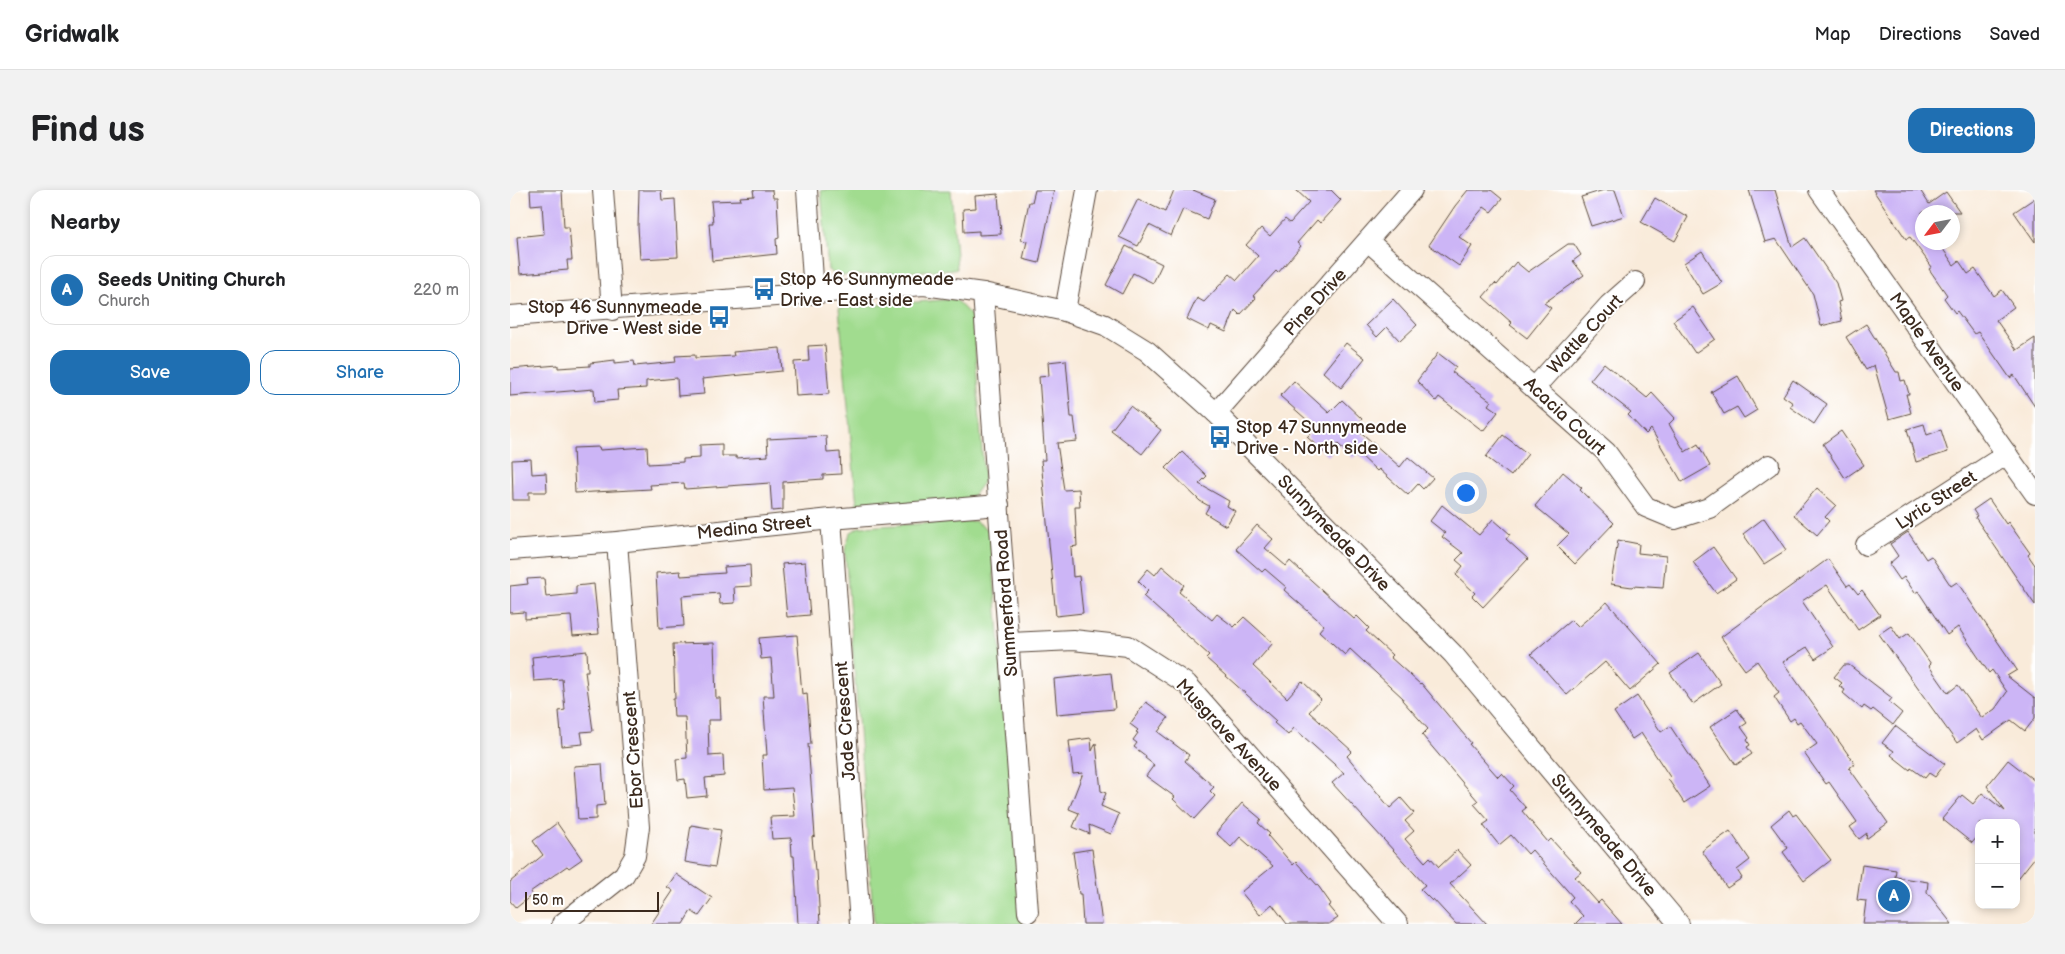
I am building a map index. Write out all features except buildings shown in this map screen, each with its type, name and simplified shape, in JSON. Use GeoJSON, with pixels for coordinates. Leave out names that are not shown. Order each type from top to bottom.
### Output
{"type":"FeatureCollection","features":[{"type":"Feature","properties":{"kind":"street"},"geometry":{"type":"LineString","coordinates":[[603,190],[612,310]]}},
{"type":"Feature","properties":{"kind":"street"},"geometry":{"type":"LineString","coordinates":[[808,190],[814,294]]}},
{"type":"Feature","properties":{"kind":"street"},"geometry":{"type":"LineString","coordinates":[[1065,311],[1087,190]]}},
{"type":"Feature","properties":{"kind":"street","name":"Pine Drive"},"geometry":{"type":"LineString","coordinates":[[1216,412],[1412,190]]}},
{"type":"Feature","properties":{"kind":"street","name":"Maple Avenue"},"geometry":{"type":"LineString","coordinates":[[1819,190],[2035,494]]}},
{"type":"Feature","properties":{"kind":"street","name":"Acacia Court"},"geometry":{"type":"LineString","coordinates":[[1368,241],[1606,452],[1646,507],[1675,519],[1709,508],[1770,465]]}},
{"type":"Feature","properties":{"kind":"street","name":"Wattle Court"},"geometry":{"type":"LineString","coordinates":[[1536,388],[1609,305],[1635,282]]}},
{"type":"Feature","properties":{"kind":"street","name":"Sunnymeade Drive"},"geometry":{"type":"LineString","coordinates":[[510,316],[612,310],[924,285],[982,293],[1065,311],[1105,325],[1147,351],[1216,412],[1453,654],[1679,924]]}},
{"type":"Feature","properties":{"kind":"street","name":"Summerford Road"},"geometry":{"type":"LineString","coordinates":[[982,293],[1010,643],[1028,912]]}},
{"type":"Feature","properties":{"kind":"street","name":"Lyric Street"},"geometry":{"type":"LineString","coordinates":[[1866,545],[2007,454]]}},
{"type":"Feature","properties":{"kind":"street","name":"Medina Street"},"geometry":{"type":"LineString","coordinates":[[510,550],[617,542],[831,519],[999,505]]}},
{"type":"Feature","properties":{"kind":"street","name":"Jade Crescent"},"geometry":{"type":"LineString","coordinates":[[831,519],[860,924]]}},
{"type":"Feature","properties":{"kind":"street","name":"Ebor Crescent"},"geometry":{"type":"LineString","coordinates":[[562,924],[624,875],[636,856],[639,827],[617,542]]}},
{"type":"Feature","properties":{"kind":"street","name":"Musgrave Avenue"},"geometry":{"type":"LineString","coordinates":[[1010,643],[1073,640],[1128,646],[1187,684],[1389,921]]}},
{"type":"Feature","properties":{"kind":"green space"},"geometry":{"type":"Polygon","coordinates":[[[821,190],[951,190],[957,269],[838,276],[828,270],[821,190]]]}},
{"type":"Feature","properties":{"kind":"green space"},"geometry":{"type":"Polygon","coordinates":[[[955,299],[973,318],[984,481],[970,500],[857,506],[839,308],[955,299]]]}},
{"type":"Feature","properties":{"kind":"green space"},"geometry":{"type":"Polygon","coordinates":[[[975,521],[990,531],[1024,924],[874,924],[845,550],[850,533],[859,527],[975,521]]]}},
{"type":"Feature","properties":{"kind":"place","name":"Stop 46 Sunnymeade Drive - East side"},"geometry":{"type":"Point","coordinates":[764,289]}},
{"type":"Feature","properties":{"kind":"place","name":"Stop 46 Sunnymeade Drive - West side"},"geometry":{"type":"Point","coordinates":[719,317]}},
{"type":"Feature","properties":{"kind":"place","name":"Stop 47 Sunnymeade Drive - North side"},"geometry":{"type":"Point","coordinates":[1220,437]}},
{"type":"Feature","properties":{"kind":"place","name":"Seeds Uniting Church"},"geometry":{"type":"Point","coordinates":[1894,896]}}]}
